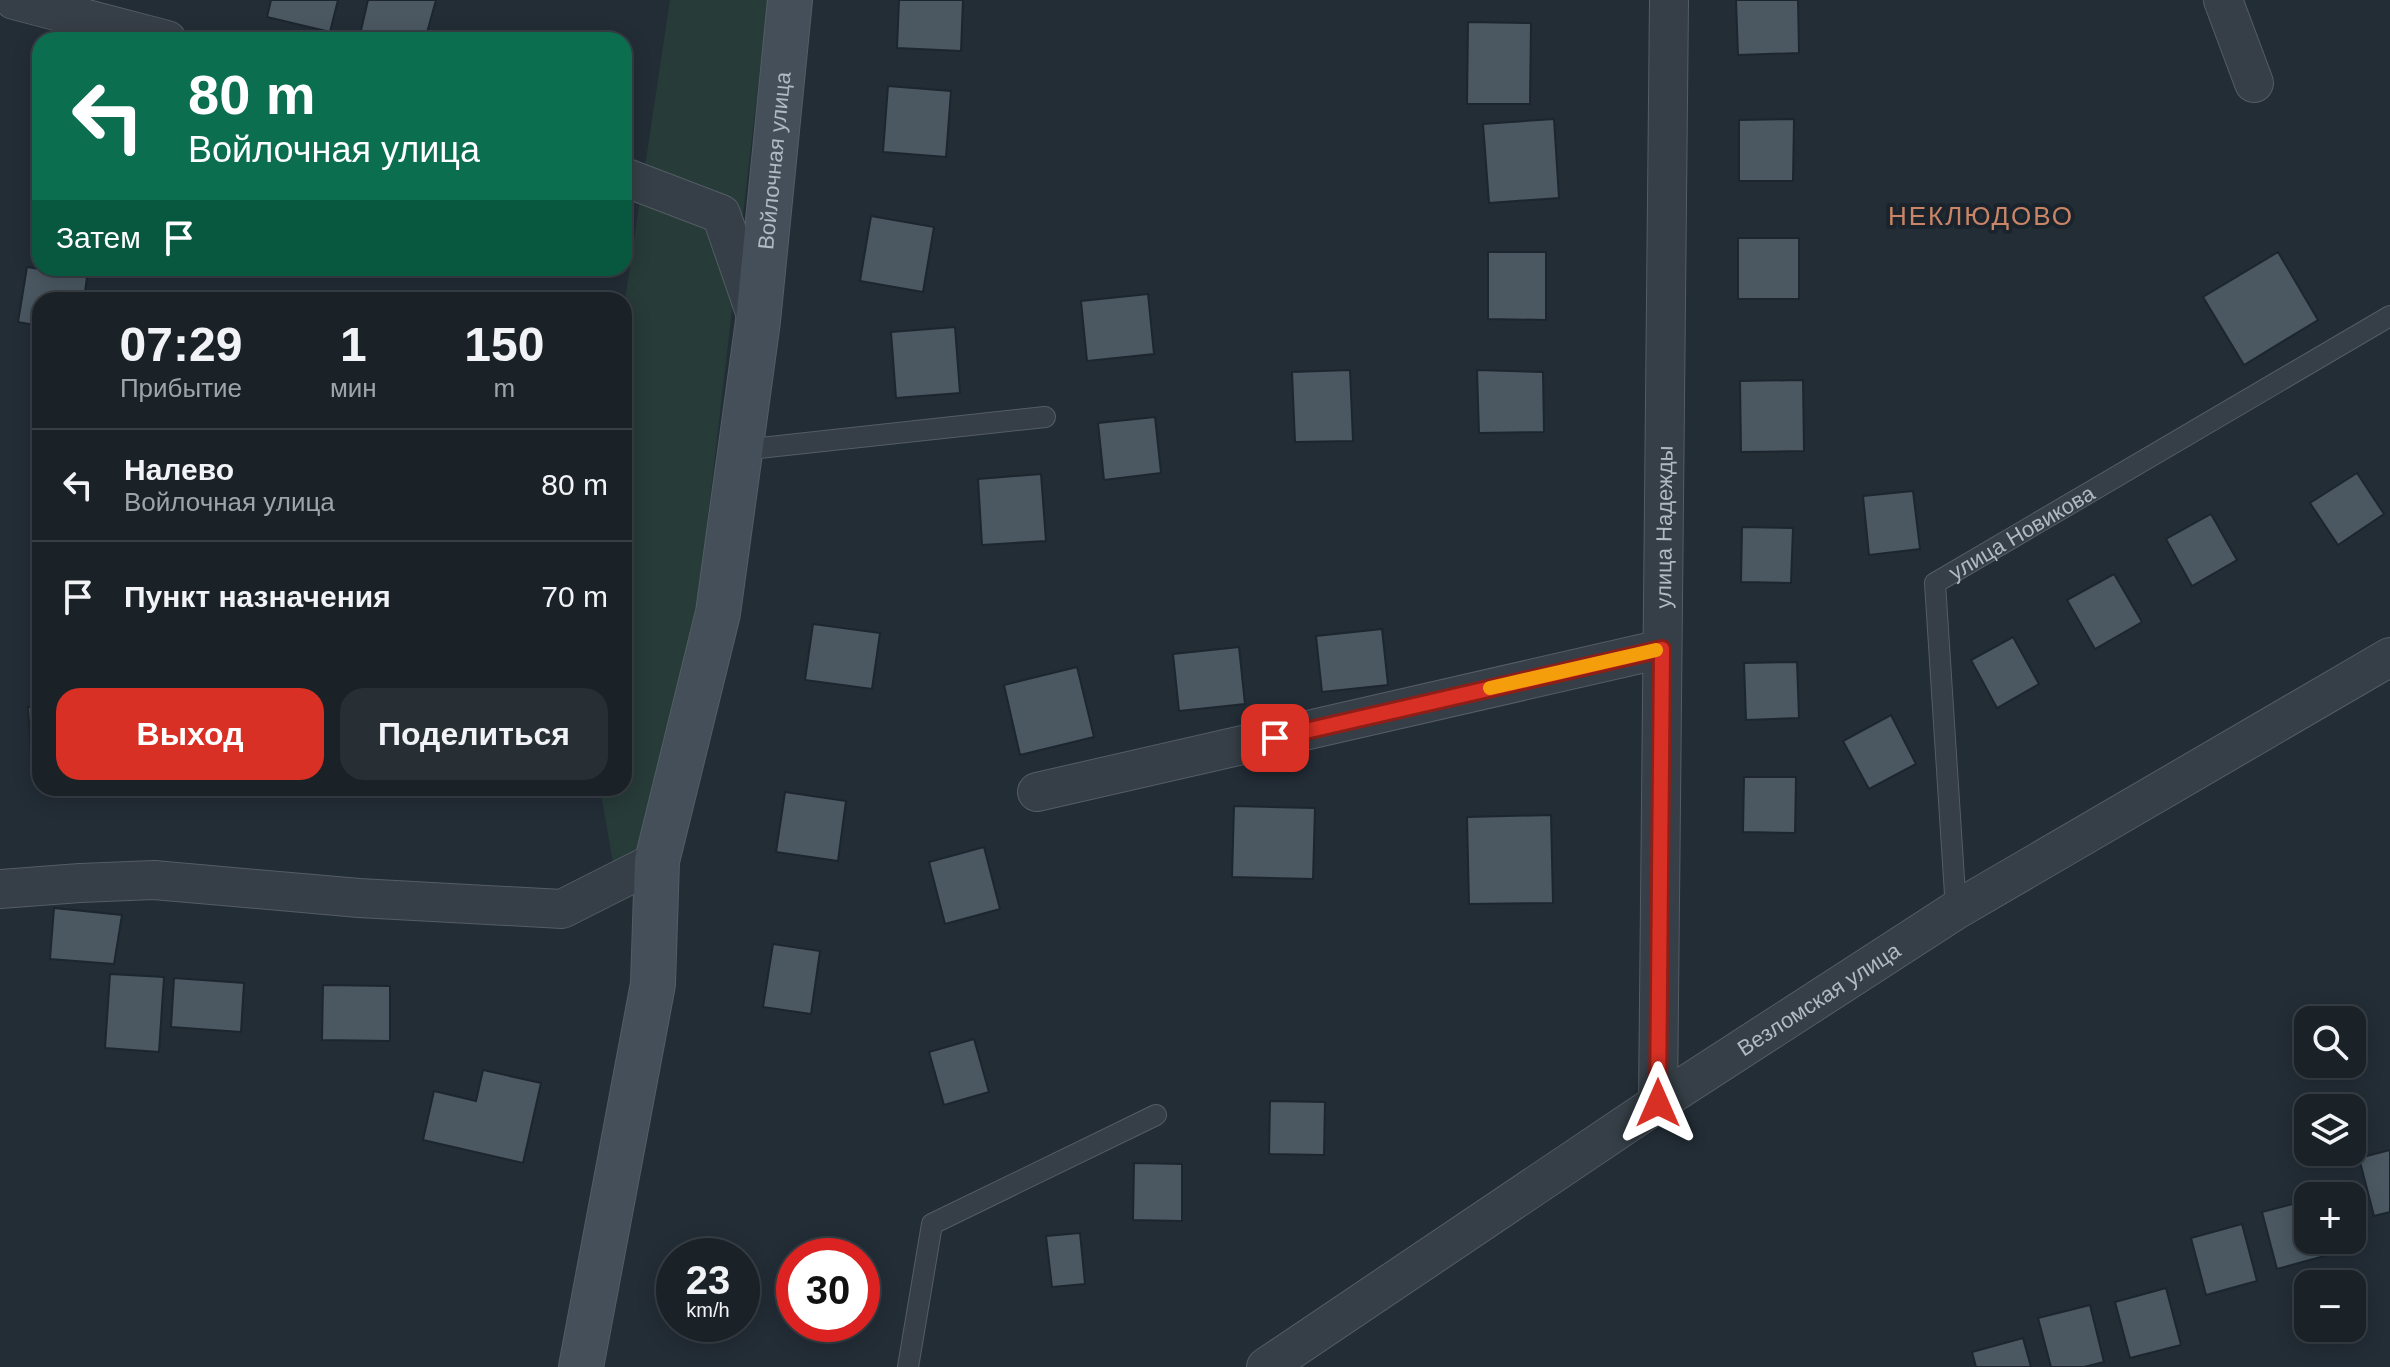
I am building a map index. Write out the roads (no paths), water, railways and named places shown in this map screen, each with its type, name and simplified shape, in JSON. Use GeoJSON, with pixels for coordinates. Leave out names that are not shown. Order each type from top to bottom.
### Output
{"type":"FeatureCollection","features":[{"type":"Feature","properties":{"kind":"street"},"geometry":{"type":"LineString","coordinates":[[14,0],[136,32]]}},
{"type":"Feature","properties":{"kind":"street","name":"Войлочная улица"},"geometry":{"type":"LineString","coordinates":[[581,1367],[653,984],[657,861],[718,613],[758,321],[790,0]]}},
{"type":"Feature","properties":{"kind":"street","name":"улица Надежды"},"geometry":{"type":"LineString","coordinates":[[1658,1103],[1669,0]]}},
{"type":"Feature","properties":{"kind":"street"},"geometry":{"type":"LineString","coordinates":[[2223,0],[2254,83]]}},
{"type":"Feature","properties":{"kind":"street"},"geometry":{"type":"LineString","coordinates":[[632,180],[721,214],[758,321]]}},
{"type":"Feature","properties":{"kind":"street"},"geometry":{"type":"LineString","coordinates":[[1037,792],[1662,649]]}},
{"type":"Feature","properties":{"kind":"street","name":"Везломская улица"},"geometry":{"type":"LineString","coordinates":[[1266,1367],[1658,1103],[1956,910],[2390,657]]}},
{"type":"Feature","properties":{"kind":"street"},"geometry":{"type":"LineString","coordinates":[[0,889],[154,880],[359,898],[562,909],[657,861]]}},
{"type":"Feature","properties":{"kind":"lane","name":"улица Новикова"},"geometry":{"type":"LineString","coordinates":[[1956,910],[1935,583],[2390,316]]}},
{"type":"Feature","properties":{"kind":"lane"},"geometry":{"type":"LineString","coordinates":[[741,450],[1045,417]]}},
{"type":"Feature","properties":{"kind":"lane"},"geometry":{"type":"LineString","coordinates":[[908,1367],[932,1224],[1156,1115]]}},
{"type":"Feature","properties":{"kind":"district","name":"НЕКЛЮДОВО"},"geometry":{"type":"Point","coordinates":[1981,216]}}]}
